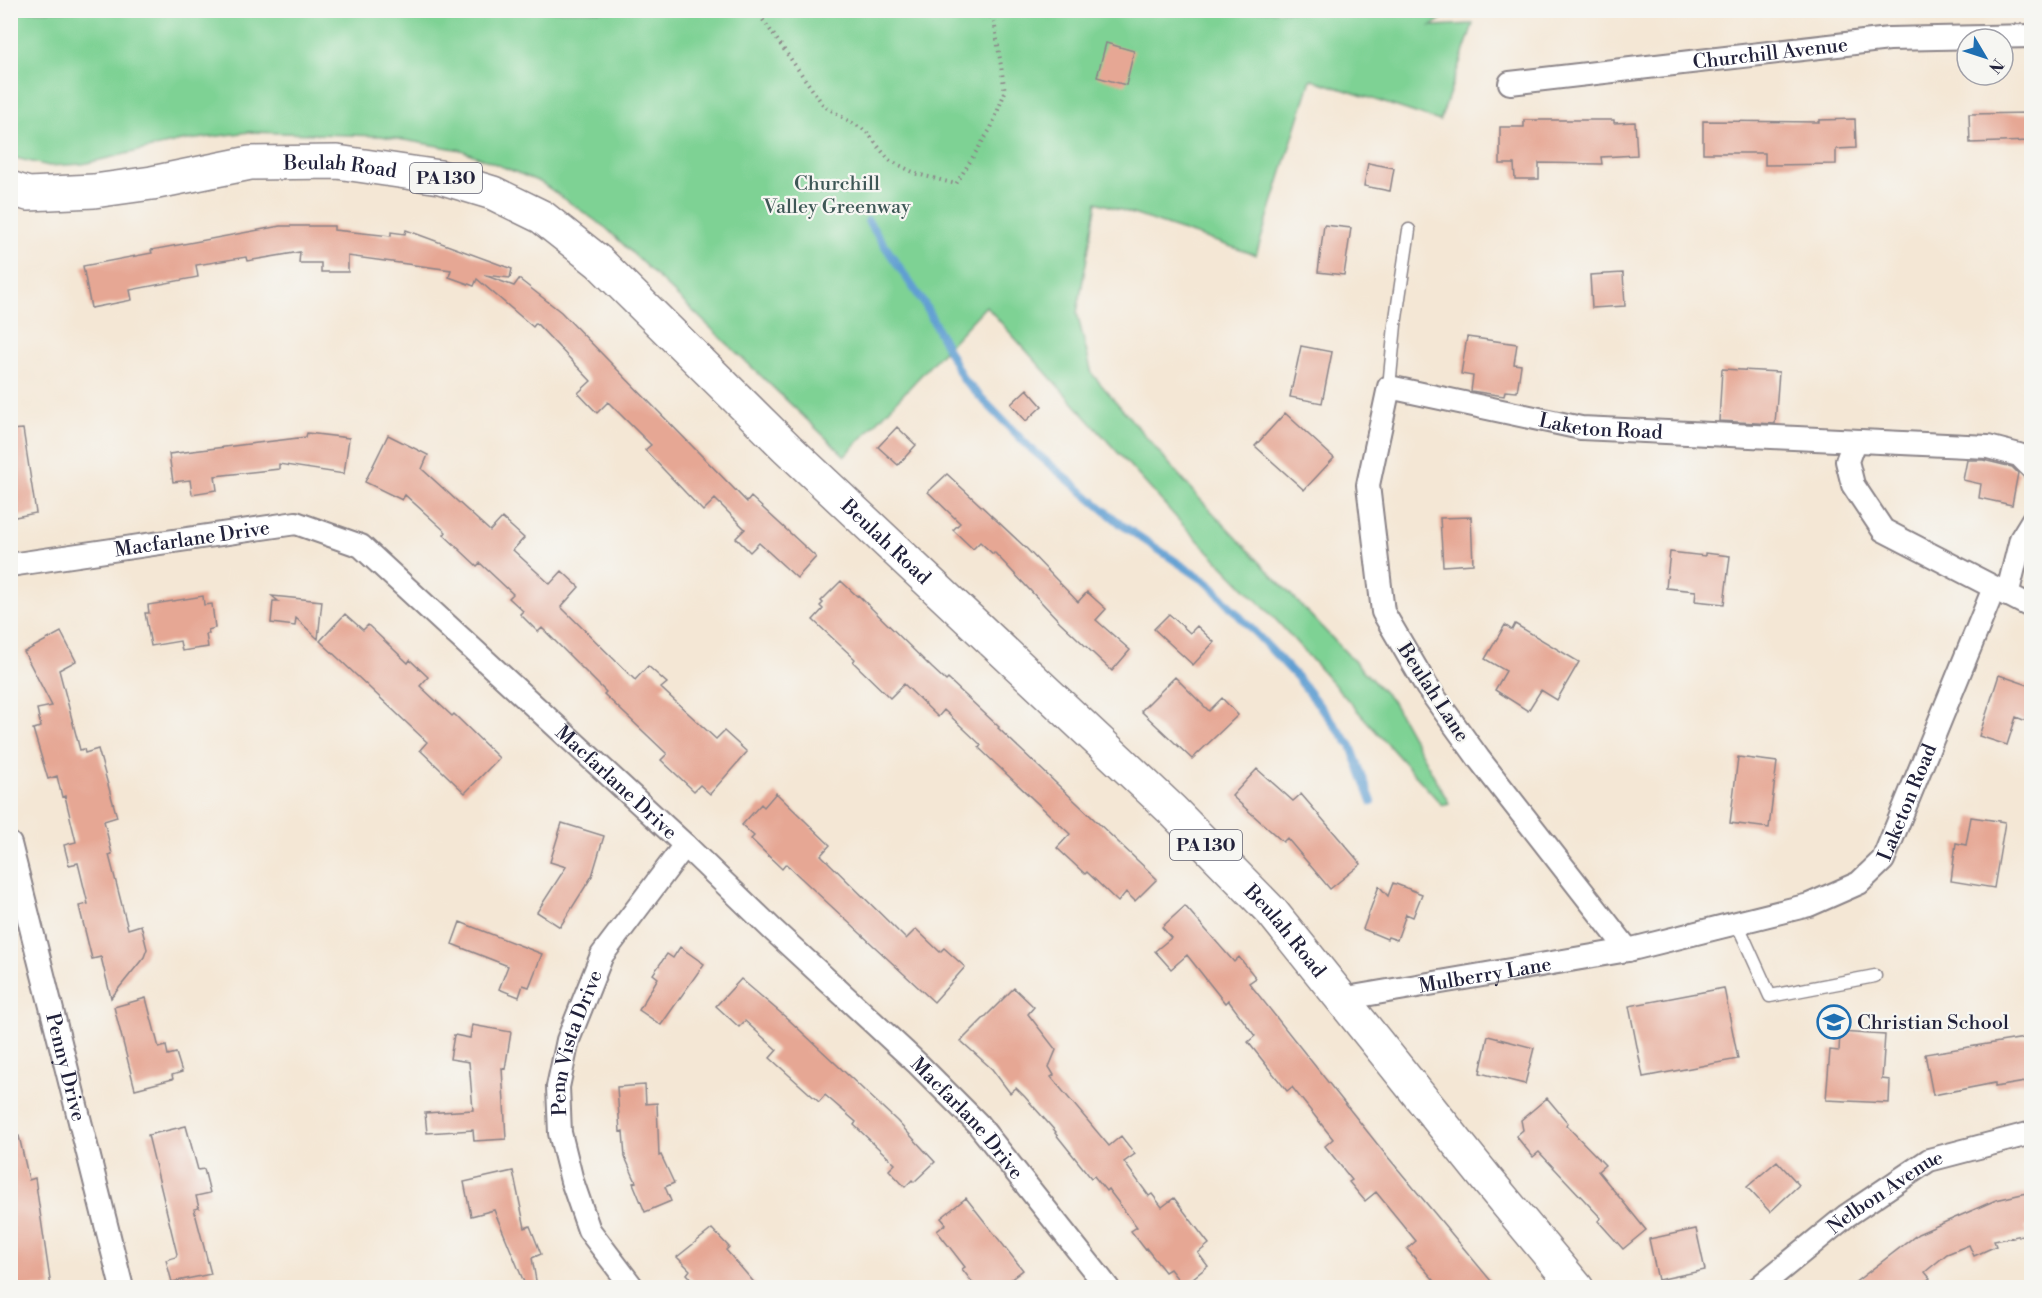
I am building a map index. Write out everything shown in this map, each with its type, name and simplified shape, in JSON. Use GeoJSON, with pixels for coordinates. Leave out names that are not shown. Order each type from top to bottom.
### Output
{"type":"FeatureCollection","features":[{"type":"Feature","properties":{"kind":"main road","name":"Beulah Road"},"geometry":{"type":"LineString","coordinates":[[10,188],[28,194],[94,191],[152,183],[250,163],[337,162],[440,177],[493,194],[542,217],[599,262],[787,448],[1172,810],[1272,912],[1578,1287]]}},
{"type":"Feature","properties":{"kind":"street","name":"Churchill Avenue"},"geometry":{"type":"LineString","coordinates":[[1510,83],[1889,39],[2031,36]]}},
{"type":"Feature","properties":{"kind":"street","name":"Laketon Road"},"geometry":{"type":"LineString","coordinates":[[1389,387],[1581,428],[1988,447],[2019,455],[2031,468]]}},
{"type":"Feature","properties":{"kind":"street","name":"Beulah Lane"},"geometry":{"type":"LineString","coordinates":[[1389,387],[1368,485],[1383,612],[1427,687],[1479,759],[1628,951]]}},
{"type":"Feature","properties":{"kind":"street"},"geometry":{"type":"LineString","coordinates":[[1854,442],[1847,461],[1853,485],[1883,530],[2031,607]]}},
{"type":"Feature","properties":{"kind":"street","name":"Laketon Road"},"geometry":{"type":"LineString","coordinates":[[1628,951],[1809,905],[1859,883],[1883,860],[2021,539],[2031,521]]}},
{"type":"Feature","properties":{"kind":"street","name":"Macfarlane Drive"},"geometry":{"type":"LineString","coordinates":[[10,565],[296,523],[361,546],[918,1064],[978,1124],[1108,1287]]}},
{"type":"Feature","properties":{"kind":"street","name":"Penny Drive"},"geometry":{"type":"LineString","coordinates":[[10,844],[122,1287]]}},
{"type":"Feature","properties":{"kind":"street","name":"Penn Vista Drive"},"geometry":{"type":"LineString","coordinates":[[633,1287],[589,1230],[572,1181],[560,1133],[558,1086],[568,1040],[602,955],[685,845]]}},
{"type":"Feature","properties":{"kind":"street","name":"Mulberry Lane"},"geometry":{"type":"LineString","coordinates":[[1341,999],[1628,951]]}},
{"type":"Feature","properties":{"kind":"street","name":"Nelbon Avenue"},"geometry":{"type":"LineString","coordinates":[[1758,1287],[1846,1216],[1929,1160],[2031,1133]]}},
{"type":"Feature","properties":{"kind":"lane"},"geometry":{"type":"LineString","coordinates":[[1389,387],[1395,325],[1409,230]]}},
{"type":"Feature","properties":{"kind":"lane"},"geometry":{"type":"LineString","coordinates":[[1737,923],[1770,996],[1875,976]]}},
{"type":"Feature","properties":{"kind":"path"},"geometry":{"type":"LineString","coordinates":[[756,10],[824,106],[866,131],[889,160],[917,174],[956,184],[991,128],[1005,92],[994,20],[984,10]]}},
{"type":"Feature","properties":{"kind":"green space","name":"Churchill Valley Greenway"},"geometry":{"type":"Polygon","coordinates":[[[11,11],[1453,11],[1431,26],[1473,24],[1440,121],[1311,79],[1256,255],[1097,202],[1077,313],[1092,374],[1197,496],[1392,701],[1449,803],[1442,805],[1278,622],[1183,525],[986,306],[845,456],[606,228],[540,182],[461,150],[381,136],[249,132],[181,141],[83,164],[49,166],[11,157],[11,11]]]}},
{"type":"Feature","properties":{"kind":"building"},"geometry":{"type":"Polygon","coordinates":[[[1106,43],[1134,51],[1126,85],[1097,77],[1106,43]]]}},
{"type":"Feature","properties":{"kind":"building"},"geometry":{"type":"Polygon","coordinates":[[[2031,113],[2031,141],[1970,143],[1969,114],[2031,113]]]}},
{"type":"Feature","properties":{"kind":"building"},"geometry":{"type":"Polygon","coordinates":[[[1855,119],[1856,148],[1836,149],[1836,164],[1765,165],[1765,153],[1703,153],[1703,121],[1819,122],[1819,120],[1855,119]]]}},
{"type":"Feature","properties":{"kind":"building"},"geometry":{"type":"Polygon","coordinates":[[[1524,120],[1635,122],[1637,155],[1601,157],[1602,164],[1539,163],[1539,179],[1515,179],[1514,164],[1500,164],[1500,127],[1524,127],[1524,120]]]}},
{"type":"Feature","properties":{"kind":"building"},"geometry":{"type":"Polygon","coordinates":[[[1368,163],[1394,168],[1390,191],[1364,186],[1368,163]]]}},
{"type":"Feature","properties":{"kind":"building"},"geometry":{"type":"Polygon","coordinates":[[[1324,225],[1351,228],[1344,275],[1318,272],[1324,225]]]}},
{"type":"Feature","properties":{"kind":"building"},"geometry":{"type":"Polygon","coordinates":[[[280,226],[334,226],[334,230],[391,236],[391,232],[405,234],[406,230],[512,269],[510,278],[484,275],[514,286],[519,279],[561,312],[747,502],[751,497],[816,557],[797,578],[759,543],[750,552],[736,538],[745,529],[715,499],[703,511],[645,450],[651,445],[608,402],[597,413],[578,393],[591,381],[536,323],[533,327],[477,279],[474,286],[449,277],[451,270],[348,256],[348,272],[321,272],[321,263],[299,263],[300,252],[247,261],[246,257],[196,265],[198,277],[130,290],[132,300],[91,308],[83,266],[152,253],[151,250],[280,226]]]}},
{"type":"Feature","properties":{"kind":"building"},"geometry":{"type":"Polygon","coordinates":[[[1623,273],[1625,306],[1592,308],[1590,275],[1623,273]]]}},
{"type":"Feature","properties":{"kind":"building"},"geometry":{"type":"Polygon","coordinates":[[[1467,337],[1517,344],[1514,364],[1521,365],[1517,392],[1505,391],[1504,396],[1471,391],[1473,376],[1461,374],[1467,337]]]}},
{"type":"Feature","properties":{"kind":"building"},"geometry":{"type":"Polygon","coordinates":[[[1301,346],[1332,352],[1322,403],[1290,397],[1301,346]]]}},
{"type":"Feature","properties":{"kind":"building"},"geometry":{"type":"Polygon","coordinates":[[[1722,369],[1779,372],[1775,424],[1719,421],[1722,369]]]}},
{"type":"Feature","properties":{"kind":"building"},"geometry":{"type":"Polygon","coordinates":[[[1027,389],[1042,406],[1026,421],[1011,404],[1027,389]]]}},
{"type":"Feature","properties":{"kind":"building"},"geometry":{"type":"Polygon","coordinates":[[[1285,413],[1334,458],[1304,490],[1255,446],[1285,413]]]}},
{"type":"Feature","properties":{"kind":"building"},"geometry":{"type":"Polygon","coordinates":[[[897,427],[916,445],[898,465],[878,447],[897,427]]]}},
{"type":"Feature","properties":{"kind":"building"},"geometry":{"type":"Polygon","coordinates":[[[23,429],[36,513],[10,518],[10,430],[23,429]]]}},
{"type":"Feature","properties":{"kind":"building"},"geometry":{"type":"Polygon","coordinates":[[[307,433],[349,438],[344,474],[279,464],[279,469],[215,476],[217,490],[192,494],[190,480],[173,482],[169,454],[306,437],[307,433]]]}},
{"type":"Feature","properties":{"kind":"building"},"geometry":{"type":"Polygon","coordinates":[[[388,435],[428,455],[422,469],[490,531],[502,518],[524,538],[513,550],[550,584],[562,571],[579,587],[561,607],[635,680],[648,666],[667,683],[661,688],[716,739],[724,731],[747,752],[710,794],[700,785],[694,791],[661,760],[667,754],[604,694],[606,692],[542,628],[538,632],[520,614],[523,611],[509,598],[513,594],[480,563],[477,566],[444,535],[446,532],[405,495],[402,500],[365,482],[388,435]]]}},
{"type":"Feature","properties":{"kind":"building"},"geometry":{"type":"Polygon","coordinates":[[[1967,460],[1983,460],[2012,467],[2018,473],[2012,505],[1979,498],[1981,484],[1963,480],[1967,460]]]}},
{"type":"Feature","properties":{"kind":"building"},"geometry":{"type":"Polygon","coordinates":[[[947,474],[1027,549],[1078,602],[1087,592],[1106,609],[1096,620],[1130,650],[1112,671],[1060,622],[994,552],[993,554],[980,542],[973,549],[953,530],[960,523],[928,492],[947,474]]]}},
{"type":"Feature","properties":{"kind":"building"},"geometry":{"type":"Polygon","coordinates":[[[1471,517],[1473,564],[1443,566],[1440,518],[1471,517]]]}},
{"type":"Feature","properties":{"kind":"building"},"geometry":{"type":"Polygon","coordinates":[[[1670,552],[1730,556],[1724,604],[1695,601],[1696,591],[1666,588],[1670,552]]]}},
{"type":"Feature","properties":{"kind":"building"},"geometry":{"type":"Polygon","coordinates":[[[841,581],[946,681],[948,679],[999,727],[1157,879],[1135,901],[1126,892],[1118,902],[1087,872],[1085,874],[1057,848],[1070,834],[979,748],[981,745],[944,710],[938,717],[904,684],[890,698],[853,662],[855,659],[813,620],[823,609],[820,606],[823,603],[821,601],[841,581]]]}},
{"type":"Feature","properties":{"kind":"building"},"geometry":{"type":"Polygon","coordinates":[[[203,596],[204,605],[212,604],[215,628],[208,630],[209,634],[206,634],[208,647],[182,651],[180,641],[151,646],[145,613],[149,613],[148,605],[203,596]]]}},
{"type":"Feature","properties":{"kind":"building"},"geometry":{"type":"Polygon","coordinates":[[[272,596],[322,601],[318,639],[296,618],[295,626],[271,623],[273,601],[278,601],[272,596]]]}},
{"type":"Feature","properties":{"kind":"building"},"geometry":{"type":"Polygon","coordinates":[[[345,614],[363,630],[368,625],[408,663],[410,660],[428,677],[420,686],[452,716],[454,714],[499,758],[465,793],[420,750],[427,742],[320,641],[345,614]]]}},
{"type":"Feature","properties":{"kind":"building"},"geometry":{"type":"Polygon","coordinates":[[[1169,614],[1190,633],[1197,626],[1214,642],[1193,665],[1154,629],[1169,614]]]}},
{"type":"Feature","properties":{"kind":"building"},"geometry":{"type":"Polygon","coordinates":[[[1515,624],[1579,662],[1557,700],[1541,690],[1528,711],[1495,690],[1506,671],[1485,659],[1505,625],[1512,630],[1515,624]]]}},
{"type":"Feature","properties":{"kind":"building"},"geometry":{"type":"Polygon","coordinates":[[[61,632],[76,661],[59,670],[80,750],[84,749],[85,753],[98,749],[117,817],[104,821],[112,854],[109,855],[128,929],[141,925],[147,949],[144,957],[111,998],[101,957],[92,959],[79,906],[88,904],[78,863],[69,865],[64,845],[76,842],[65,796],[62,797],[57,776],[48,779],[33,729],[41,727],[37,709],[52,706],[24,652],[61,632]]]}},
{"type":"Feature","properties":{"kind":"building"},"geometry":{"type":"Polygon","coordinates":[[[1999,675],[2031,686],[2031,723],[2016,717],[2007,745],[1979,736],[1999,675]]]}},
{"type":"Feature","properties":{"kind":"building"},"geometry":{"type":"Polygon","coordinates":[[[1175,677],[1209,711],[1222,698],[1238,715],[1192,759],[1141,711],[1175,677]]]}},
{"type":"Feature","properties":{"kind":"building"},"geometry":{"type":"Polygon","coordinates":[[[1738,757],[1777,762],[1769,828],[1730,823],[1738,757]]]}},
{"type":"Feature","properties":{"kind":"building"},"geometry":{"type":"Polygon","coordinates":[[[1257,769],[1293,801],[1301,794],[1361,864],[1330,889],[1287,838],[1283,842],[1232,796],[1257,769]]]}},
{"type":"Feature","properties":{"kind":"building"},"geometry":{"type":"Polygon","coordinates":[[[776,793],[830,845],[821,855],[906,939],[916,929],[940,952],[944,948],[965,967],[934,1002],[786,864],[782,869],[751,839],[754,836],[742,825],[761,804],[764,807],[776,793]]]}},
{"type":"Feature","properties":{"kind":"building"},"geometry":{"type":"Polygon","coordinates":[[[1971,817],[2005,822],[1994,888],[1951,881],[1956,843],[1966,845],[1971,817]]]}},
{"type":"Feature","properties":{"kind":"building"},"geometry":{"type":"Polygon","coordinates":[[[562,823],[604,836],[592,876],[560,927],[537,912],[566,867],[550,862],[562,823]]]}},
{"type":"Feature","properties":{"kind":"building"},"geometry":{"type":"Polygon","coordinates":[[[1393,883],[1422,894],[1413,917],[1406,914],[1397,940],[1388,937],[1387,939],[1363,929],[1379,886],[1388,896],[1393,883]]]}},
{"type":"Feature","properties":{"kind":"building"},"geometry":{"type":"Polygon","coordinates":[[[1185,906],[1234,962],[1239,957],[1256,978],[1249,983],[1382,1150],[1496,1287],[1440,1287],[1407,1249],[1416,1241],[1376,1192],[1365,1201],[1349,1182],[1352,1180],[1325,1146],[1333,1139],[1292,1087],[1287,1091],[1248,1042],[1255,1036],[1228,1000],[1225,1003],[1187,955],[1171,969],[1155,951],[1171,938],[1162,927],[1185,906]]]}},
{"type":"Feature","properties":{"kind":"building"},"geometry":{"type":"Polygon","coordinates":[[[460,922],[542,954],[529,987],[523,985],[519,997],[499,989],[508,966],[452,944],[460,922]]]}},
{"type":"Feature","properties":{"kind":"building"},"geometry":{"type":"Polygon","coordinates":[[[680,947],[704,964],[661,1025],[639,1010],[658,978],[653,974],[667,954],[673,958],[680,947]]]}},
{"type":"Feature","properties":{"kind":"building"},"geometry":{"type":"Polygon","coordinates":[[[741,979],[789,1020],[897,1121],[935,1162],[914,1182],[912,1180],[905,1187],[889,1170],[895,1164],[854,1125],[856,1122],[825,1095],[819,1102],[770,1058],[777,1050],[745,1021],[739,1027],[716,1006],[741,979]]]}},
{"type":"Feature","properties":{"kind":"building"},"geometry":{"type":"Polygon","coordinates":[[[1014,988],[1034,1007],[1028,1014],[1056,1050],[1049,1067],[1054,1075],[1051,1077],[1109,1146],[1121,1136],[1135,1154],[1124,1162],[1149,1196],[1152,1194],[1162,1207],[1174,1198],[1209,1244],[1198,1253],[1208,1266],[1183,1286],[1170,1269],[1165,1272],[1145,1249],[1131,1231],[1137,1227],[1108,1189],[1106,1191],[1094,1176],[1091,1178],[1056,1132],[1025,1097],[1016,1088],[1010,1093],[992,1069],[961,1041],[1014,988]]]}},
{"type":"Feature","properties":{"kind":"building"},"geometry":{"type":"Polygon","coordinates":[[[1724,988],[1738,1059],[1643,1077],[1629,1006],[1724,988]]]}},
{"type":"Feature","properties":{"kind":"building"},"geometry":{"type":"Polygon","coordinates":[[[146,998],[159,1048],[166,1046],[168,1055],[176,1053],[182,1072],[172,1075],[173,1079],[135,1089],[114,1007],[146,998]]]}},
{"type":"Feature","properties":{"kind":"building"},"geometry":{"type":"Polygon","coordinates":[[[472,1025],[511,1032],[505,1069],[502,1068],[506,1139],[474,1141],[473,1130],[427,1133],[425,1113],[473,1110],[469,1062],[450,1059],[454,1035],[470,1038],[472,1025]]]}},
{"type":"Feature","properties":{"kind":"building"},"geometry":{"type":"Polygon","coordinates":[[[1840,1032],[1885,1035],[1882,1079],[1890,1080],[1889,1103],[1826,1100],[1830,1050],[1839,1051],[1840,1032]]]}},
{"type":"Feature","properties":{"kind":"building"},"geometry":{"type":"Polygon","coordinates":[[[1488,1036],[1534,1048],[1525,1084],[1480,1073],[1488,1036]]]}},
{"type":"Feature","properties":{"kind":"building"},"geometry":{"type":"Polygon","coordinates":[[[2031,1037],[2031,1081],[1995,1087],[1995,1083],[1933,1095],[1925,1054],[2031,1037]]]}},
{"type":"Feature","properties":{"kind":"building"},"geometry":{"type":"Polygon","coordinates":[[[645,1085],[646,1104],[657,1103],[659,1156],[661,1155],[674,1183],[665,1187],[671,1201],[645,1212],[625,1157],[623,1131],[620,1132],[617,1087],[645,1085]]]}},
{"type":"Feature","properties":{"kind":"building"},"geometry":{"type":"Polygon","coordinates":[[[1547,1098],[1568,1123],[1566,1125],[1605,1165],[1598,1171],[1646,1230],[1623,1249],[1598,1221],[1601,1218],[1539,1152],[1533,1157],[1516,1136],[1523,1130],[1521,1120],[1547,1098]]]}},
{"type":"Feature","properties":{"kind":"building"},"geometry":{"type":"Polygon","coordinates":[[[186,1126],[198,1170],[204,1169],[210,1193],[196,1196],[199,1208],[194,1209],[211,1274],[172,1282],[166,1260],[176,1257],[177,1254],[148,1135],[186,1126]]]}},
{"type":"Feature","properties":{"kind":"building"},"geometry":{"type":"Polygon","coordinates":[[[19,1136],[29,1180],[35,1178],[51,1287],[10,1287],[10,1137],[19,1136]]]}},
{"type":"Feature","properties":{"kind":"building"},"geometry":{"type":"Polygon","coordinates":[[[1777,1161],[1799,1185],[1770,1212],[1747,1187],[1777,1161]]]}},
{"type":"Feature","properties":{"kind":"building"},"geometry":{"type":"Polygon","coordinates":[[[513,1171],[525,1228],[530,1226],[541,1254],[532,1258],[537,1286],[533,1287],[526,1287],[494,1210],[471,1216],[464,1182],[513,1171]]]}},
{"type":"Feature","properties":{"kind":"building"},"geometry":{"type":"Polygon","coordinates":[[[2031,1192],[2031,1224],[2025,1226],[2027,1234],[1994,1241],[1996,1246],[1974,1256],[1969,1245],[1947,1254],[1925,1272],[1930,1278],[1918,1287],[1849,1287],[1918,1234],[1996,1200],[2031,1192]]]}},
{"type":"Feature","properties":{"kind":"building"},"geometry":{"type":"Polygon","coordinates":[[[966,1198],[1023,1270],[1001,1287],[976,1287],[962,1269],[965,1267],[937,1231],[946,1224],[941,1218],[966,1198]]]}},
{"type":"Feature","properties":{"kind":"building"},"geometry":{"type":"Polygon","coordinates":[[[712,1229],[729,1247],[726,1250],[758,1287],[699,1287],[687,1274],[690,1270],[677,1257],[712,1229]]]}},
{"type":"Feature","properties":{"kind":"building"},"geometry":{"type":"Polygon","coordinates":[[[1696,1229],[1705,1270],[1658,1280],[1649,1239],[1696,1229]]]}},
{"type":"Feature","properties":{"kind":"waterway"},"geometry":{"type":"LineString","coordinates":[[868,221],[925,305],[963,379],[1029,447],[1122,525],[1208,583],[1297,677],[1351,746],[1372,802]]}},
{"type":"Feature","properties":{"kind":"place","name":"Christian School"},"geometry":{"type":"Point","coordinates":[1834,1022]}}]}
